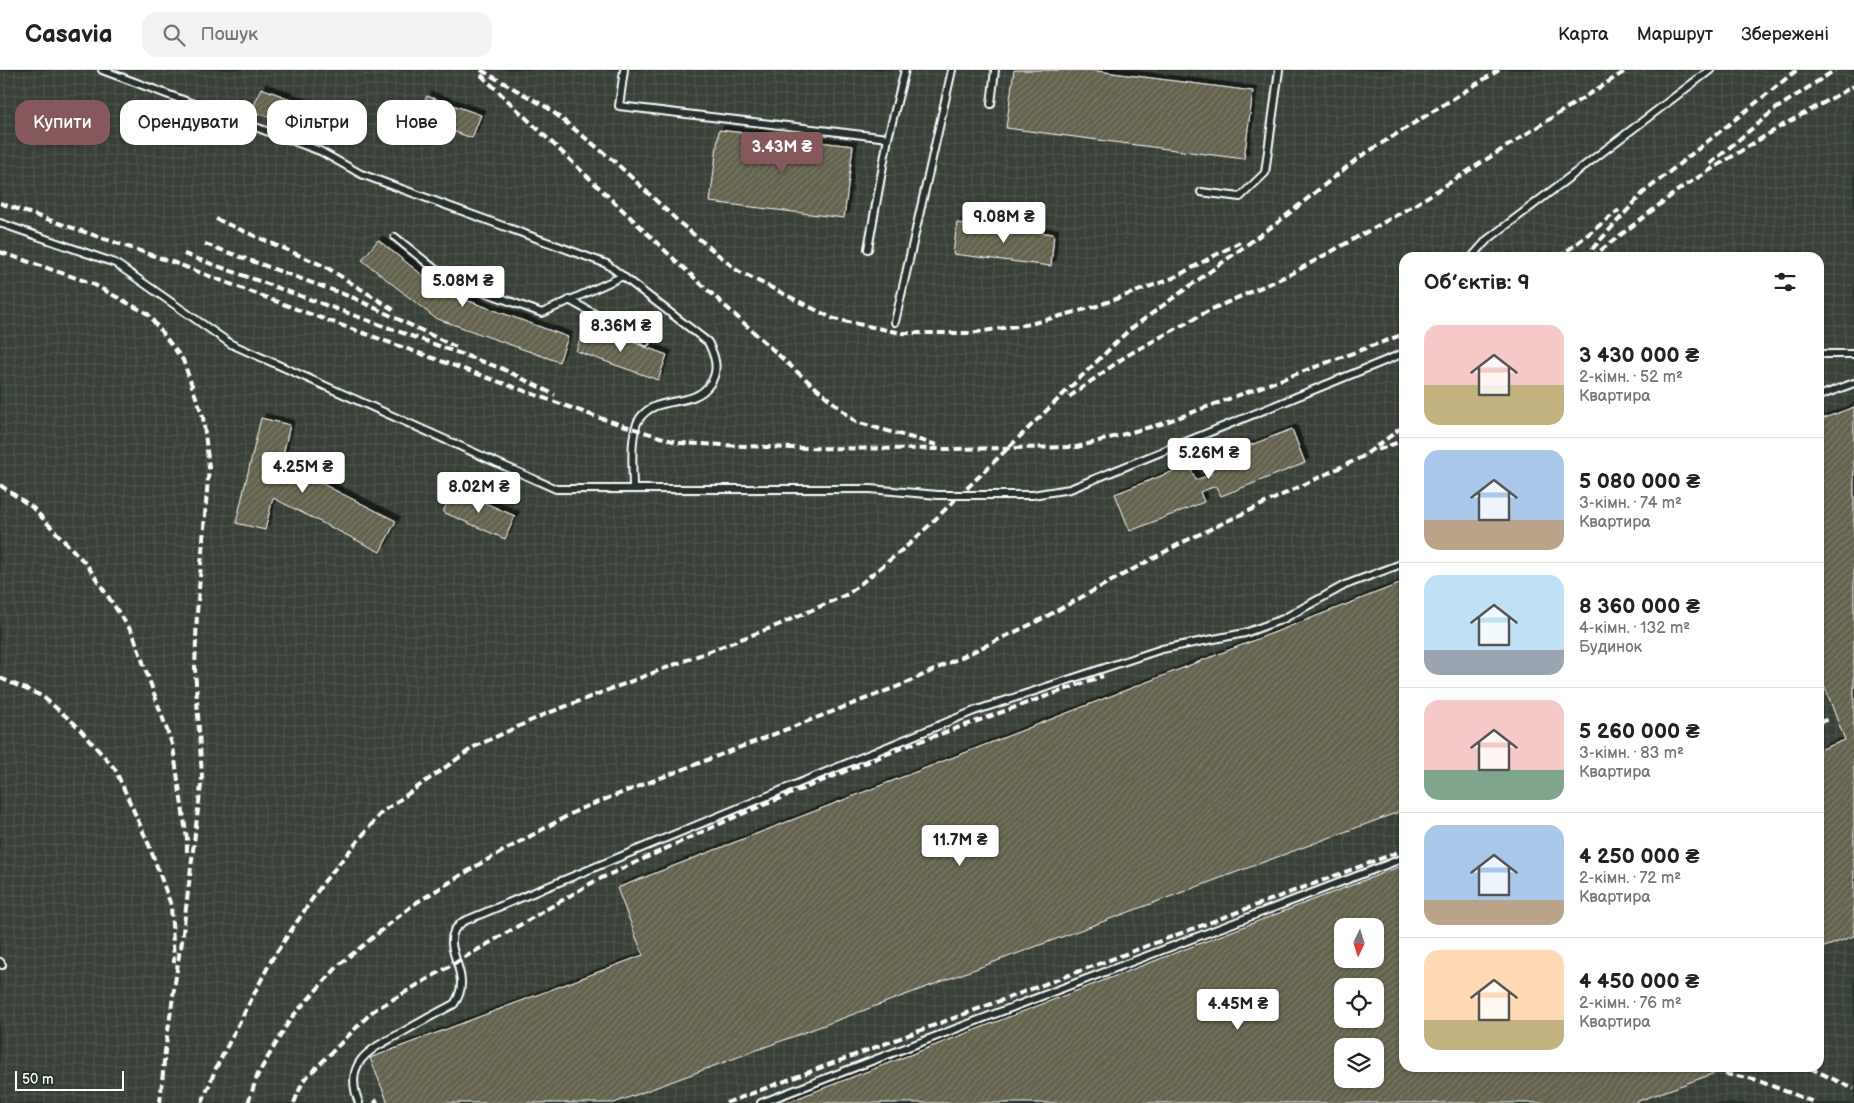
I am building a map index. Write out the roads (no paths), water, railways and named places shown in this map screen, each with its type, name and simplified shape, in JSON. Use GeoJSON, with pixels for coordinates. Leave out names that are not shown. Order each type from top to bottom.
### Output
{"type":"FeatureCollection","features":[{"type":"Feature","properties":{"kind":"lane"},"geometry":{"type":"LineString","coordinates":[[102,70],[320,151],[361,174],[607,264],[708,342],[716,358],[715,378],[704,393],[687,401],[668,402],[649,409],[640,418],[634,429],[633,489]]}},
{"type":"Feature","properties":{"kind":"lane"},"geometry":{"type":"LineString","coordinates":[[624,70],[619,106],[888,138]]}},
{"type":"Feature","properties":{"kind":"lane"},"geometry":{"type":"LineString","coordinates":[[868,249],[888,138],[905,70]]}},
{"type":"Feature","properties":{"kind":"lane"},"geometry":{"type":"LineString","coordinates":[[895,322],[952,70]]}},
{"type":"Feature","properties":{"kind":"lane"},"geometry":{"type":"LineString","coordinates":[[991,104],[995,70]]}},
{"type":"Feature","properties":{"kind":"lane"},"geometry":{"type":"LineString","coordinates":[[1201,192],[1240,197],[1265,173],[1279,70]]}},
{"type":"Feature","properties":{"kind":"lane"},"geometry":{"type":"LineString","coordinates":[[1476,252],[1487,240],[1710,70]]}},
{"type":"Feature","properties":{"kind":"lane"},"geometry":{"type":"LineString","coordinates":[[0,223],[115,263],[231,344],[556,489],[870,489],[938,495],[1032,494],[1070,489],[1399,355]]}},
{"type":"Feature","properties":{"kind":"lane"},"geometry":{"type":"LineString","coordinates":[[395,237],[446,278],[542,312],[623,276]]}},
{"type":"Feature","properties":{"kind":"lane"},"geometry":{"type":"LineString","coordinates":[[569,300],[646,342]]}},
{"type":"Feature","properties":{"kind":"lane"},"geometry":{"type":"LineString","coordinates":[[1824,354],[1854,354]]}},
{"type":"Feature","properties":{"kind":"lane"},"geometry":{"type":"LineString","coordinates":[[1824,394],[1854,383]]}},
{"type":"Feature","properties":{"kind":"lane"},"geometry":{"type":"LineString","coordinates":[[359,1103],[355,1092],[355,1073],[368,1050],[454,1004],[461,994],[461,978],[453,941],[454,931],[462,922],[974,711],[1162,649],[1245,633],[1283,619],[1345,585],[1399,565]]}},
{"type":"Feature","properties":{"kind":"lane"},"geometry":{"type":"LineString","coordinates":[[761,1103],[1399,860]]}},
{"type":"Feature","properties":{"kind":"railway"},"geometry":{"type":"LineString","coordinates":[[481,70],[548,108],[614,161],[681,224],[738,271],[834,319],[901,333],[970,333],[1030,324],[1094,307],[1173,278],[1240,242]]}},
{"type":"Feature","properties":{"kind":"railway"},"geometry":{"type":"LineString","coordinates":[[202,1103],[216,1068],[272,959],[323,883],[381,813],[474,747],[543,715],[778,625],[848,594],[913,541],[1129,330],[1277,223],[1358,158],[1499,70]]}},
{"type":"Feature","properties":{"kind":"railway"},"geometry":{"type":"LineString","coordinates":[[1069,397],[1126,356],[1210,310],[1291,274],[1413,206],[1627,70]]}},
{"type":"Feature","properties":{"kind":"railway"},"geometry":{"type":"LineString","coordinates":[[1589,252],[1643,193],[1797,70]]}},
{"type":"Feature","properties":{"kind":"railway"},"geometry":{"type":"LineString","coordinates":[[1710,164],[1774,110],[1835,70]]}},
{"type":"Feature","properties":{"kind":"railway"},"geometry":{"type":"LineString","coordinates":[[481,75],[675,260],[795,370],[856,422],[937,445]]}},
{"type":"Feature","properties":{"kind":"railway"},"geometry":{"type":"LineString","coordinates":[[1599,252],[1681,188],[1783,125],[1854,86]]}},
{"type":"Feature","properties":{"kind":"railway"},"geometry":{"type":"LineString","coordinates":[[0,203],[175,263],[299,310],[597,417],[679,443],[790,448],[950,449],[1077,447],[1161,424],[1399,336]]}},
{"type":"Feature","properties":{"kind":"railway"},"geometry":{"type":"LineString","coordinates":[[1566,252],[1619,210]]}},
{"type":"Feature","properties":{"kind":"railway"},"geometry":{"type":"LineString","coordinates":[[216,219],[326,267],[394,310]]}},
{"type":"Feature","properties":{"kind":"railway"},"geometry":{"type":"LineString","coordinates":[[205,244],[354,298],[456,347]]}},
{"type":"Feature","properties":{"kind":"railway"},"geometry":{"type":"LineString","coordinates":[[0,252],[91,283],[148,314],[183,360],[203,417],[209,467],[197,613],[195,668],[202,777],[181,949]]}},
{"type":"Feature","properties":{"kind":"railway"},"geometry":{"type":"LineString","coordinates":[[184,254],[503,369],[555,395]]}},
{"type":"Feature","properties":{"kind":"railway"},"geometry":{"type":"LineString","coordinates":[[248,1103],[258,1074],[291,1018],[340,964],[414,904],[483,862],[580,809],[904,684],[1036,622],[1181,543],[1362,457],[1399,430]]}},
{"type":"Feature","properties":{"kind":"railway"},"geometry":{"type":"LineString","coordinates":[[1378,450],[1399,442]]}},
{"type":"Feature","properties":{"kind":"railway"},"geometry":{"type":"LineString","coordinates":[[0,485],[32,507],[87,565],[133,634],[173,747],[187,839],[187,852]]}},
{"type":"Feature","properties":{"kind":"railway"},"geometry":{"type":"LineString","coordinates":[[294,1103],[303,1081],[373,1011],[595,881],[737,816],[904,747],[1103,676]]}},
{"type":"Feature","properties":{"kind":"railway"},"geometry":{"type":"LineString","coordinates":[[0,678],[42,696],[75,724],[115,769],[149,845],[171,905],[174,963]]}},
{"type":"Feature","properties":{"kind":"railway"},"geometry":{"type":"LineString","coordinates":[[1824,721],[1830,719]]}},
{"type":"Feature","properties":{"kind":"railway"},"geometry":{"type":"LineString","coordinates":[[726,1103],[1399,852]]}},
{"type":"Feature","properties":{"kind":"railway"},"geometry":{"type":"LineString","coordinates":[[160,1103],[165,1051],[181,942]]}},
{"type":"Feature","properties":{"kind":"railway"},"geometry":{"type":"LineString","coordinates":[[1818,1072],[1854,1089]]}},
{"type":"Feature","properties":{"kind":"railway"},"geometry":{"type":"LineString","coordinates":[[1725,1074],[1754,1079],[1816,1103]]}},
{"type":"Feature","properties":{"kind":"railway"},"geometry":{"type":"LineString","coordinates":[[374,1103],[378,1100]]}}]}
